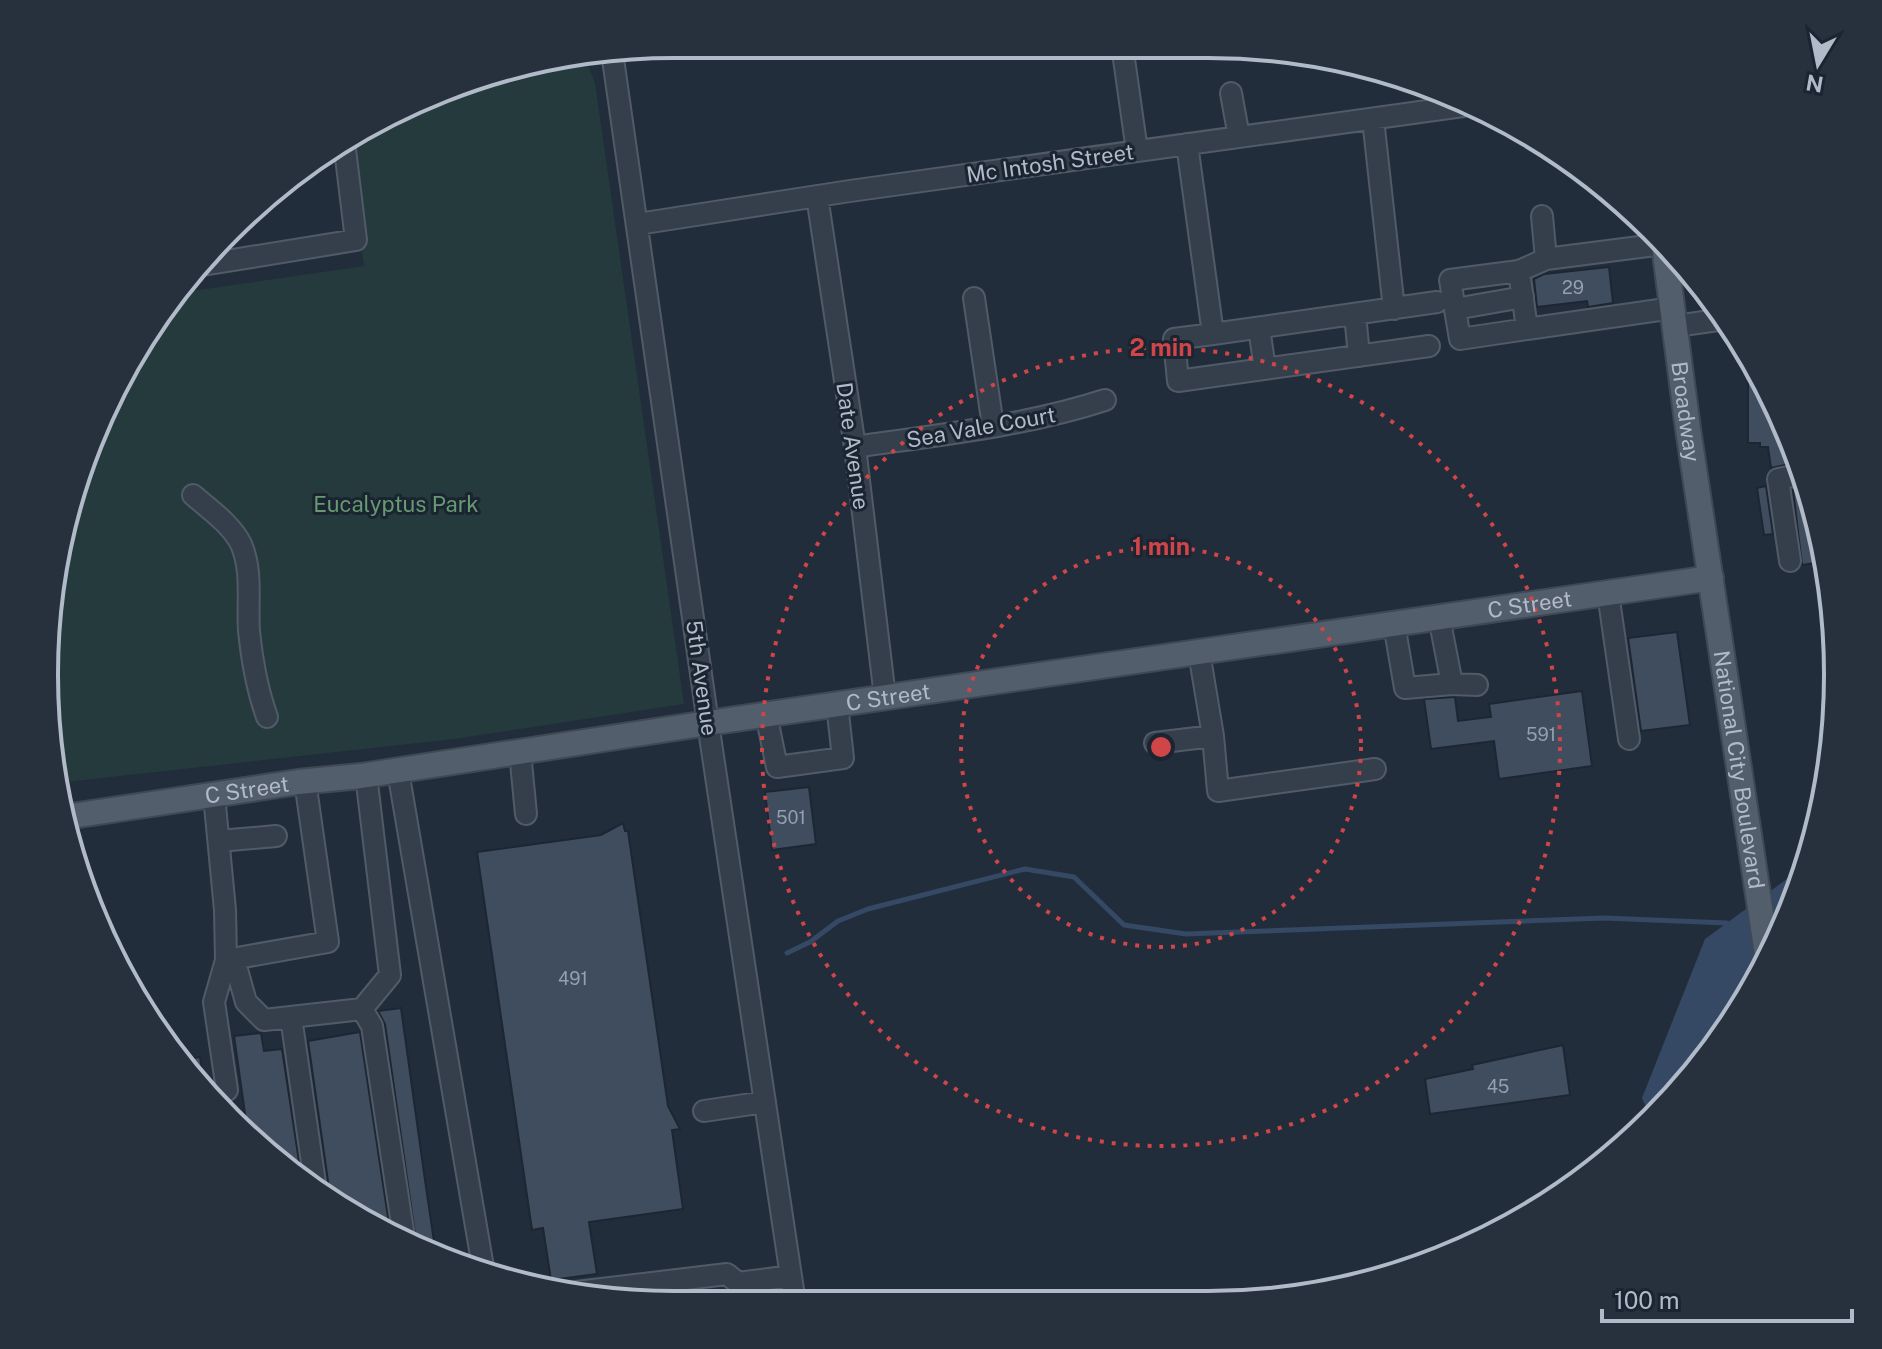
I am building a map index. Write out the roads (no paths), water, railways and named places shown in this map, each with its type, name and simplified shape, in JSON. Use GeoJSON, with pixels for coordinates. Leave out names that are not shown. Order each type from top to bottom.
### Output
{"type":"FeatureCollection","features":[{"type":"Feature","properties":{"kind":"main road","name":"Broadway"},"geometry":{"type":"LineString","coordinates":[[1667,264],[1711,578]]}},
{"type":"Feature","properties":{"kind":"main road","name":"C Street"},"geometry":{"type":"LineString","coordinates":[[75,816],[1711,578]]}},
{"type":"Feature","properties":{"kind":"main road","name":"National City Boulevard"},"geometry":{"type":"LineString","coordinates":[[1711,578],[1765,937]]}},
{"type":"Feature","properties":{"kind":"street"},"geometry":{"type":"LineString","coordinates":[[1124,58],[1137,151]]}},
{"type":"Feature","properties":{"kind":"street","name":"5th Avenue"},"geometry":{"type":"LineString","coordinates":[[613,61],[793,1291]]}},
{"type":"Feature","properties":{"kind":"street"},"geometry":{"type":"LineString","coordinates":[[1231,93],[1239,137]]}},
{"type":"Feature","properties":{"kind":"street","name":"Mc Intosh Street"},"geometry":{"type":"LineString","coordinates":[[638,224],[1449,108]]}},
{"type":"Feature","properties":{"kind":"street"},"geometry":{"type":"LineString","coordinates":[[1373,119],[1394,309]]}},
{"type":"Feature","properties":{"kind":"street"},"geometry":{"type":"LineString","coordinates":[[1187,144],[1213,334]]}},
{"type":"Feature","properties":{"kind":"street"},"geometry":{"type":"LineString","coordinates":[[218,261],[356,240],[346,154]]}},
{"type":"Feature","properties":{"kind":"street","name":"Date Avenue"},"geometry":{"type":"LineString","coordinates":[[817,196],[855,447],[885,697]]}},
{"type":"Feature","properties":{"kind":"street"},"geometry":{"type":"LineString","coordinates":[[1542,216],[1546,259]]}},
{"type":"Feature","properties":{"kind":"street"},"geometry":{"type":"LineString","coordinates":[[1650,246],[1546,259],[1519,271],[1450,280],[1446,306],[1460,339],[1527,329],[1674,317],[1711,318]]}},
{"type":"Feature","properties":{"kind":"street"},"geometry":{"type":"LineString","coordinates":[[1519,271],[1527,329]]}},
{"type":"Feature","properties":{"kind":"street"},"geometry":{"type":"LineString","coordinates":[[1429,346],[1178,381],[1174,339],[1394,309],[1523,297]]}},
{"type":"Feature","properties":{"kind":"street"},"geometry":{"type":"LineString","coordinates":[[974,298],[993,426]]}},
{"type":"Feature","properties":{"kind":"street"},"geometry":{"type":"LineString","coordinates":[[1355,314],[1359,356]]}},
{"type":"Feature","properties":{"kind":"street"},"geometry":{"type":"LineString","coordinates":[[1259,328],[1265,369]]}},
{"type":"Feature","properties":{"kind":"street","name":"Sea Vale Court"},"geometry":{"type":"LineString","coordinates":[[855,447],[1069,412],[1105,400]]}},
{"type":"Feature","properties":{"kind":"street"},"geometry":{"type":"LineString","coordinates":[[1790,561],[1778,479],[1791,477]]}},
{"type":"Feature","properties":{"kind":"street"},"geometry":{"type":"LineString","coordinates":[[193,495],[240,542],[247,562],[253,663],[267,717]]}},
{"type":"Feature","properties":{"kind":"street"},"geometry":{"type":"LineString","coordinates":[[1608,593],[1629,739]]}},
{"type":"Feature","properties":{"kind":"street"},"geometry":{"type":"LineString","coordinates":[[1439,617],[1452,684]]}},
{"type":"Feature","properties":{"kind":"street"},"geometry":{"type":"LineString","coordinates":[[1394,624],[1405,688],[1477,685]]}},
{"type":"Feature","properties":{"kind":"street"},"geometry":{"type":"LineString","coordinates":[[1199,652],[1213,736],[1218,791],[1375,769]]}},
{"type":"Feature","properties":{"kind":"street"},"geometry":{"type":"LineString","coordinates":[[766,714],[777,767],[843,758],[837,704]]}},
{"type":"Feature","properties":{"kind":"street"},"geometry":{"type":"LineString","coordinates":[[1155,743],[1213,736]]}},
{"type":"Feature","properties":{"kind":"street"},"geometry":{"type":"LineString","coordinates":[[520,752],[526,814]]}},
{"type":"Feature","properties":{"kind":"street"},"geometry":{"type":"LineString","coordinates":[[398,771],[482,1260]]}},
{"type":"Feature","properties":{"kind":"street"},"geometry":{"type":"LineString","coordinates":[[214,795],[230,959],[246,1002],[264,1020],[362,1009],[390,975],[366,775]]}},
{"type":"Feature","properties":{"kind":"street"},"geometry":{"type":"LineString","coordinates":[[230,959],[328,942],[305,781]]}},
{"type":"Feature","properties":{"kind":"street"},"geometry":{"type":"LineString","coordinates":[[219,841],[276,836]]}},
{"type":"Feature","properties":{"kind":"street"},"geometry":{"type":"LineString","coordinates":[[227,1090],[214,1002],[230,959]]}},
{"type":"Feature","properties":{"kind":"street"},"geometry":{"type":"LineString","coordinates":[[362,1009],[372,1026],[402,1227]]}},
{"type":"Feature","properties":{"kind":"street"},"geometry":{"type":"LineString","coordinates":[[291,1017],[314,1174]]}},
{"type":"Feature","properties":{"kind":"street"},"geometry":{"type":"LineString","coordinates":[[704,1111],[765,1102]]}},
{"type":"Feature","properties":{"kind":"street"},"geometry":{"type":"LineString","coordinates":[[612,1288],[727,1274],[738,1283],[791,1276]]}},
{"type":"Feature","properties":{"kind":"water"},"geometry":{"type":"Polygon","coordinates":[[[1789,877],[1760,947],[1720,1017],[1697,1050],[1646,1107],[1642,1098],[1705,939],[1789,877]]]}},
{"type":"Feature","properties":{"kind":"waterway"},"geometry":{"type":"LineString","coordinates":[[787,953],[810,942],[838,921],[868,909],[1025,869],[1074,877],[1124,925],[1186,934],[1604,918],[1727,923]]}},
{"type":"Feature","properties":{"kind":"park label","name":"Eucalyptus Park"},"geometry":{"type":"Point","coordinates":[396,504]}}]}
